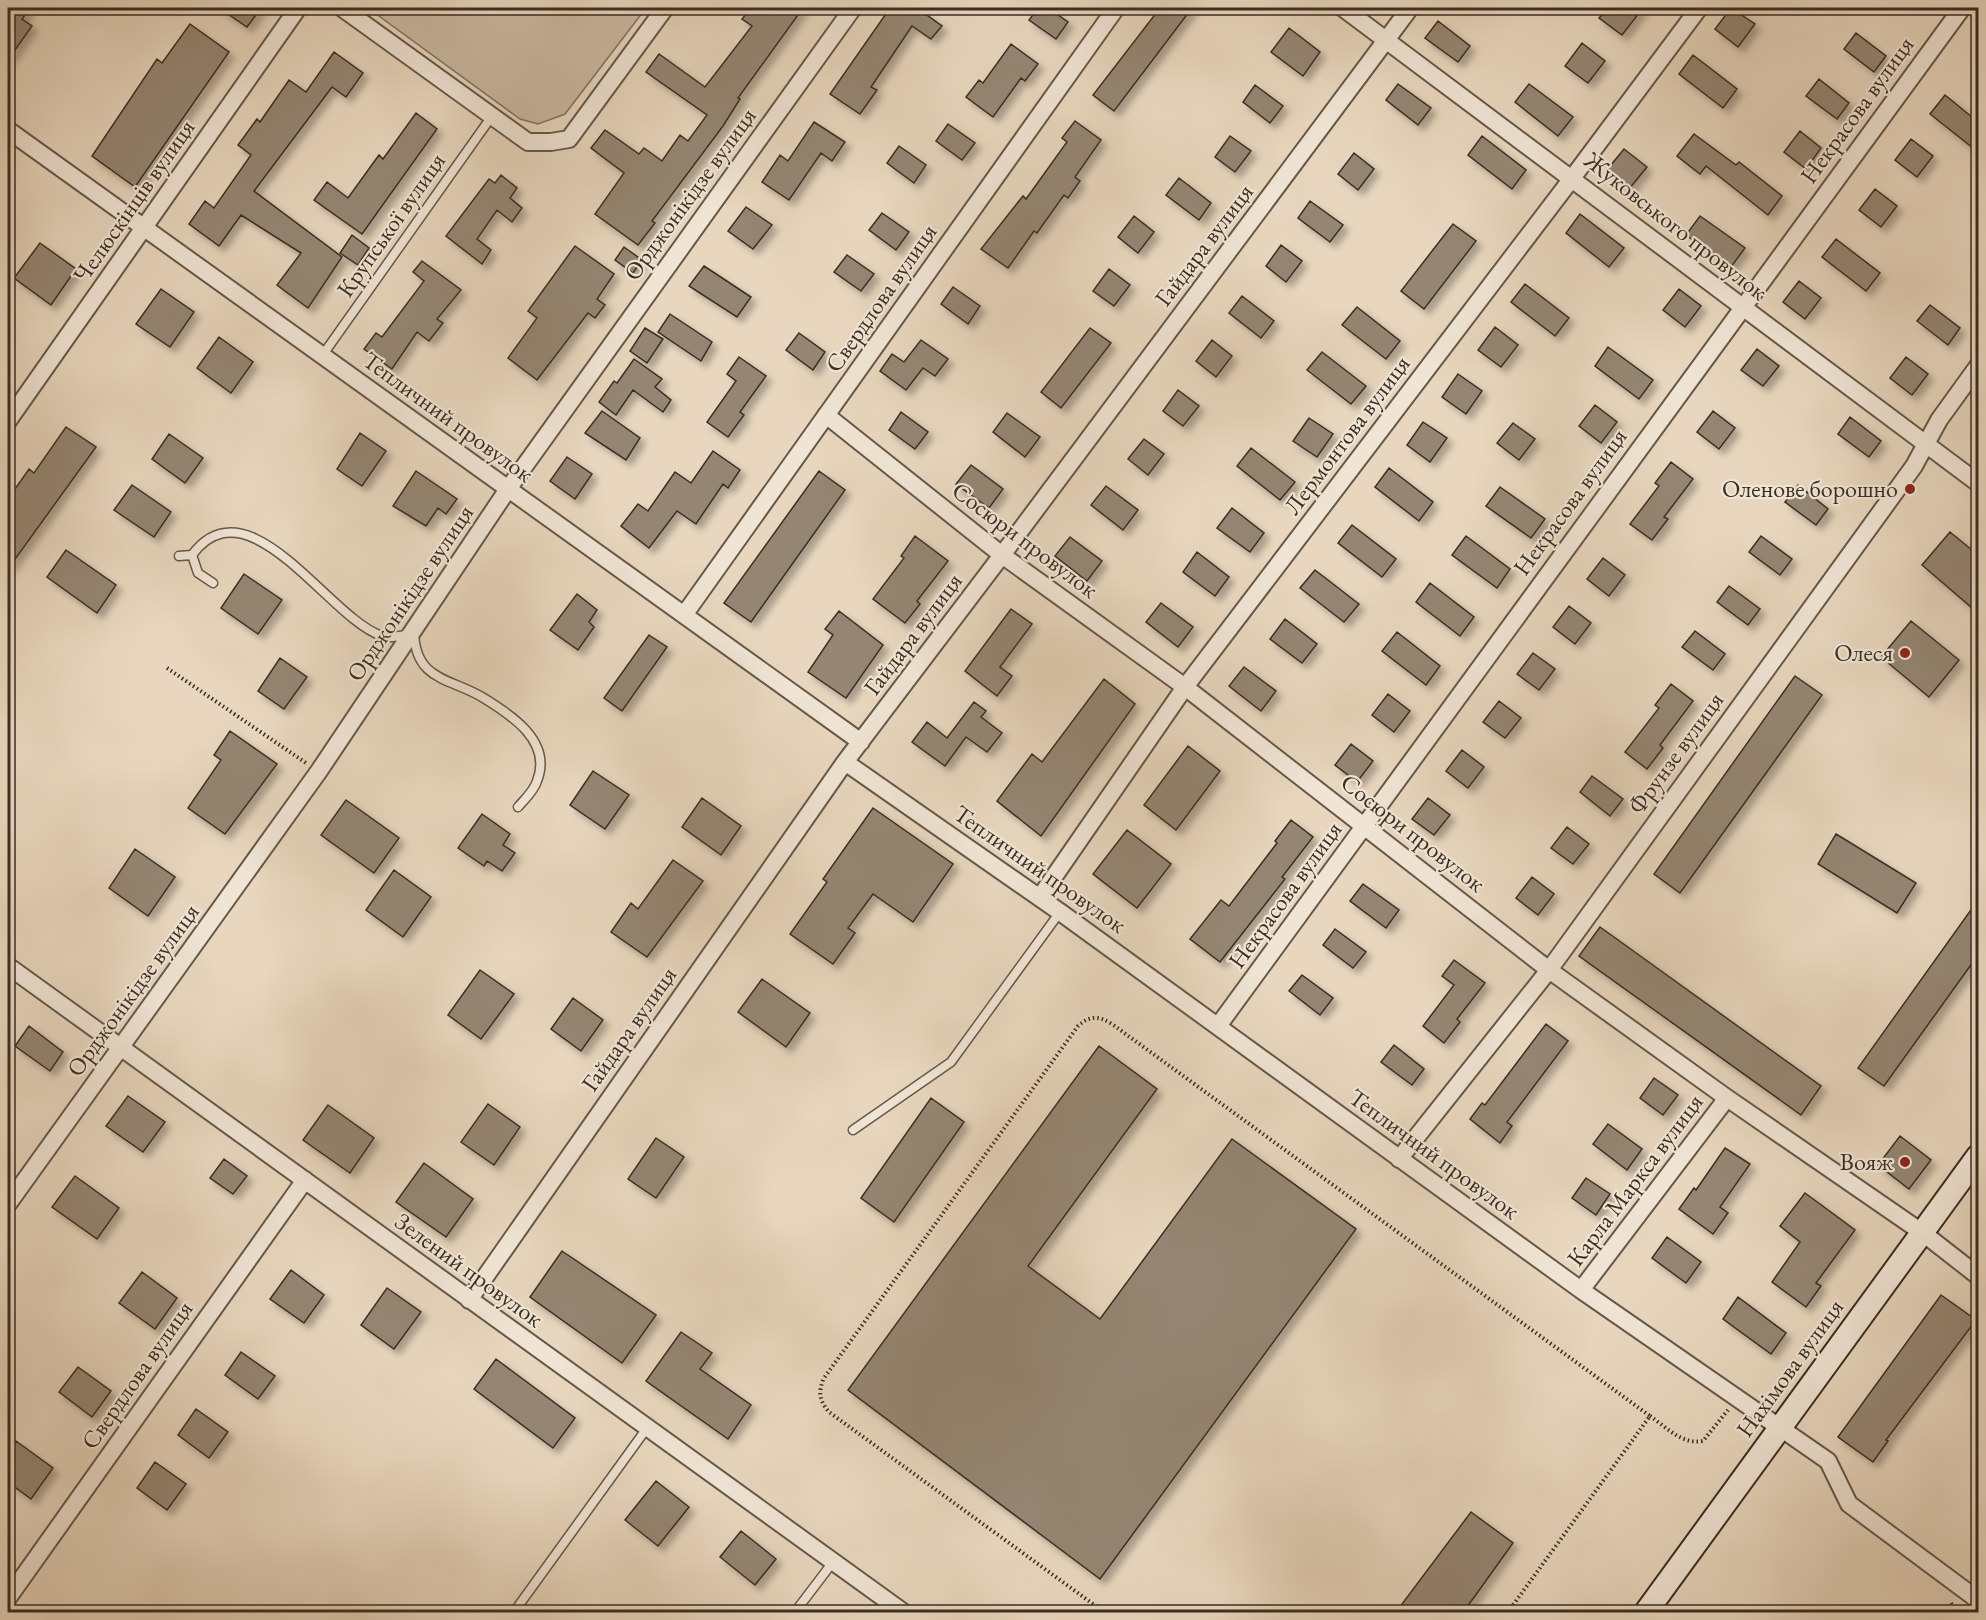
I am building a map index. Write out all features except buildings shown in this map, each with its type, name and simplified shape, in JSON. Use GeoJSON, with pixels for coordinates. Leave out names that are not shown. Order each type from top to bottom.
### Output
{"type":"FeatureCollection","features":[{"type":"Feature","properties":{"kind":"street","name":"Челюскінців вулиця"},"geometry":{"type":"LineString","coordinates":[[8,421],[298,8]]}},
{"type":"Feature","properties":{"kind":"street"},"geometry":{"type":"LineString","coordinates":[[342,8],[528,142],[569,139],[665,8]]}},
{"type":"Feature","properties":{"kind":"street","name":"Орджонікідзе вулиця"},"geometry":{"type":"LineString","coordinates":[[8,1204],[319,771],[414,633],[508,489],[853,8]]}},
{"type":"Feature","properties":{"kind":"street","name":"Свердлова вулиця"},"geometry":{"type":"LineString","coordinates":[[684,615],[1116,8]]}},
{"type":"Feature","properties":{"kind":"street","name":"Жуковського провулок"},"geometry":{"type":"LineString","coordinates":[[1343,8],[1574,177],[1741,307],[1978,483]]}},
{"type":"Feature","properties":{"kind":"street","name":"Гайдара вулиця"},"geometry":{"type":"LineString","coordinates":[[469,1300],[845,762],[1410,8]]}},
{"type":"Feature","properties":{"kind":"street","name":"Лермонтова вулиця"},"geometry":{"type":"LineString","coordinates":[[1040,897],[1185,687],[1574,177],[1699,8]]}},
{"type":"Feature","properties":{"kind":"street","name":"Некрасова вулиця"},"geometry":{"type":"LineString","coordinates":[[1218,1026],[1741,307],[1962,8]]}},
{"type":"Feature","properties":{"kind":"street","name":"Тепличний провулок"},"geometry":{"type":"LineString","coordinates":[[8,130],[861,742]]}},
{"type":"Feature","properties":{"kind":"street","name":"Фрунзе вулиця"},"geometry":{"type":"LineString","coordinates":[[1399,1159],[1549,970],[1900,485],[1978,366]]}},
{"type":"Feature","properties":{"kind":"street","name":"Сосюри провулок"},"geometry":{"type":"LineString","coordinates":[[826,415],[1002,555],[1185,687],[1549,970],[1727,1098],[1923,1233],[1978,1276]]}},
{"type":"Feature","properties":{"kind":"street","name":"Тепличний провулок"},"geometry":{"type":"LineString","coordinates":[[845,762],[1040,897],[1581,1290],[1828,1461],[1849,1504],[1978,1600]]}},
{"type":"Feature","properties":{"kind":"street","name":"Зелений провулок"},"geometry":{"type":"LineString","coordinates":[[8,966],[903,1612]]}},
{"type":"Feature","properties":{"kind":"street","name":"Карла Маркса вулиця"},"geometry":{"type":"LineString","coordinates":[[1581,1290],[1727,1098]]}},
{"type":"Feature","properties":{"kind":"street","name":"Нахімова вулиця"},"geometry":{"type":"LineString","coordinates":[[1646,1612],[1978,1156]]}},
{"type":"Feature","properties":{"kind":"street","name":"Свердлова вулиця"},"geometry":{"type":"LineString","coordinates":[[8,1598],[305,1180]]}},
{"type":"Feature","properties":{"kind":"lane","name":"Крупської вулиця"},"geometry":{"type":"LineString","coordinates":[[322,356],[492,116]]}},
{"type":"Feature","properties":{"kind":"lane"},"geometry":{"type":"LineString","coordinates":[[179,556],[192,555],[206,540],[217,535],[240,532],[274,549],[362,625],[382,636],[396,638],[414,633],[416,653],[428,668],[446,682],[480,696],[521,724],[532,735],[538,752],[540,772],[534,788],[518,807]]}},
{"type":"Feature","properties":{"kind":"lane"},"geometry":{"type":"LineString","coordinates":[[192,555],[198,573],[213,583]]}},
{"type":"Feature","properties":{"kind":"lane"},"geometry":{"type":"LineString","coordinates":[[853,1130],[951,1062],[1060,912]]}},
{"type":"Feature","properties":{"kind":"lane"},"geometry":{"type":"LineString","coordinates":[[514,1612],[647,1428]]}},
{"type":"Feature","properties":{"kind":"lane"},"geometry":{"type":"LineString","coordinates":[[795,1612],[833,1562]]}},
{"type":"Feature","properties":{"kind":"path"},"geometry":{"type":"LineString","coordinates":[[167,668],[319,771]]}},
{"type":"Feature","properties":{"kind":"path"},"geometry":{"type":"LineString","coordinates":[[1104,1612],[829,1412],[819,1394],[824,1378],[1086,1019],[1103,1018],[1112,1024],[1684,1440],[1692,1443],[1703,1441],[1736,1398]]}},
{"type":"Feature","properties":{"kind":"path"},"geometry":{"type":"LineString","coordinates":[[1508,1612],[1650,1416]]}},
{"type":"Feature","properties":{"kind":"shaded area"},"geometry":{"type":"Polygon","coordinates":[[[368,8],[646,8],[565,114],[538,124],[520,119],[368,8]]]}},
{"type":"Feature","properties":{"kind":"place","name":"Оленове борошно"},"geometry":{"type":"Point","coordinates":[1910,489]}},
{"type":"Feature","properties":{"kind":"place","name":"Олеся"},"geometry":{"type":"Point","coordinates":[1905,653]}},
{"type":"Feature","properties":{"kind":"place","name":"Вояж"},"geometry":{"type":"Point","coordinates":[1905,1162]}}]}
